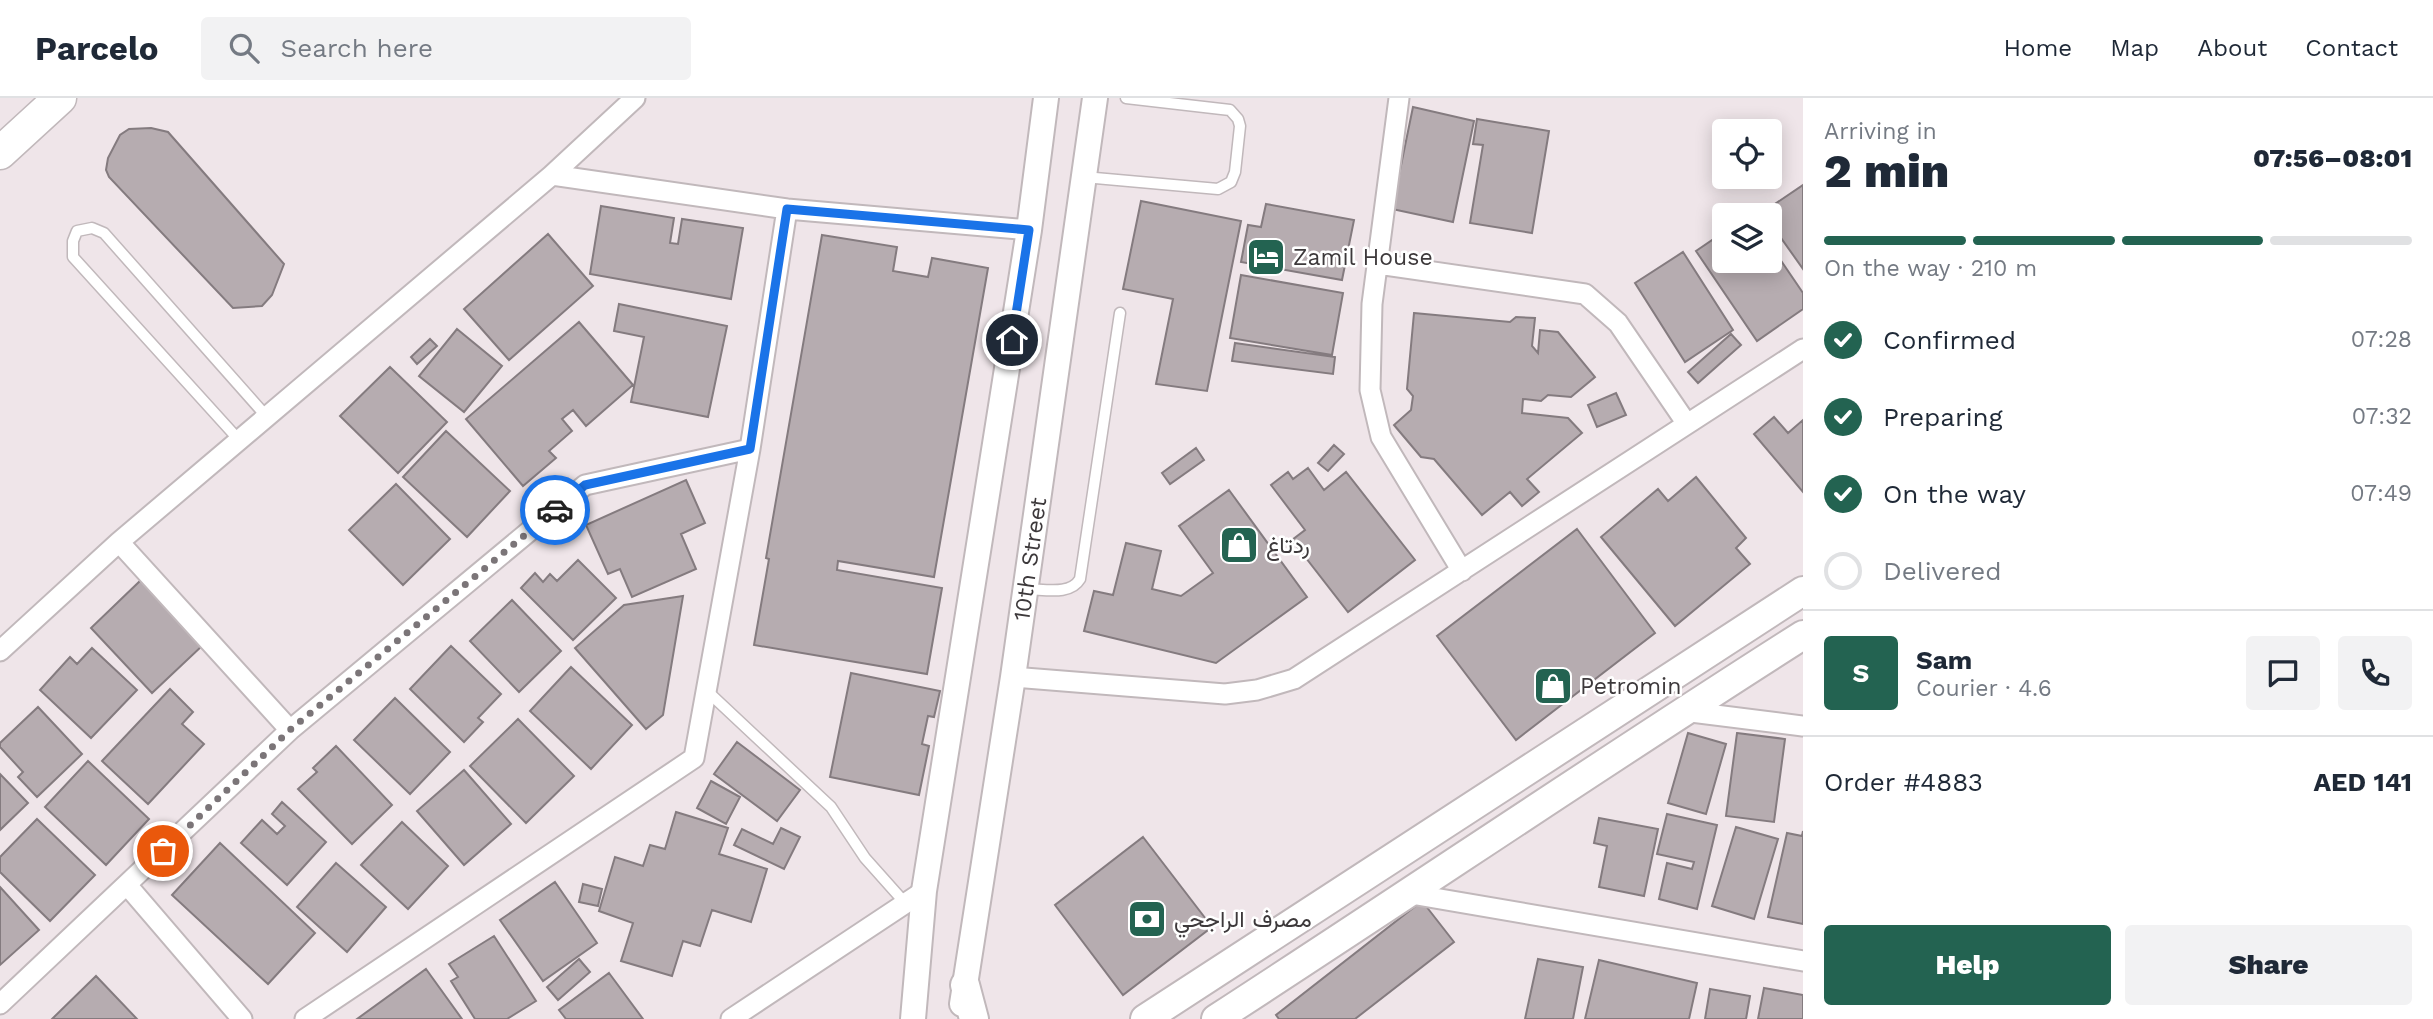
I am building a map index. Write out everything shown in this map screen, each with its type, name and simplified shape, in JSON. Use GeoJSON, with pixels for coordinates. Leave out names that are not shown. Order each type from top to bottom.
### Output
{"type":"FeatureCollection","features":[{"type":"Feature","properties":{"kind":"main road"},"geometry":{"type":"LineString","coordinates":[[0,128],[32,98]]}},
{"type":"Feature","properties":{"kind":"main road"},"geometry":{"type":"LineString","coordinates":[[0,153],[60,98]]}},
{"type":"Feature","properties":{"kind":"main road"},"geometry":{"type":"LineString","coordinates":[[1146,1019],[1803,591]]}},
{"type":"Feature","properties":{"kind":"main road"},"geometry":{"type":"LineString","coordinates":[[1216,1019],[1411,894],[1683,711],[1803,635]]}},
{"type":"Feature","properties":{"kind":"main road"},"geometry":{"type":"LineString","coordinates":[[965,985],[974,1019]]}},
{"type":"Feature","properties":{"kind":"street"},"geometry":{"type":"LineString","coordinates":[[0,651],[119,542],[552,175],[635,98]]}},
{"type":"Feature","properties":{"kind":"street"},"geometry":{"type":"LineString","coordinates":[[913,1019],[915,898],[1029,230],[1046,98]]}},
{"type":"Feature","properties":{"kind":"street","name":"10th Street"},"geometry":{"type":"LineString","coordinates":[[960,1019],[1026,589],[1095,98]]}},
{"type":"Feature","properties":{"kind":"street"},"geometry":{"type":"LineString","coordinates":[[1398,98],[1372,304],[1370,390],[1381,437],[1462,571]]}},
{"type":"Feature","properties":{"kind":"street"},"geometry":{"type":"LineString","coordinates":[[552,175],[787,209],[1029,230]]}},
{"type":"Feature","properties":{"kind":"street"},"geometry":{"type":"LineString","coordinates":[[305,1019],[694,758],[750,449],[787,209]]}},
{"type":"Feature","properties":{"kind":"street"},"geometry":{"type":"LineString","coordinates":[[1378,264],[1585,294],[1618,323],[1687,424]]}},
{"type":"Feature","properties":{"kind":"street"},"geometry":{"type":"LineString","coordinates":[[1013,677],[1225,694],[1257,690],[1294,679],[1803,349]]}},
{"type":"Feature","properties":{"kind":"street"},"geometry":{"type":"LineString","coordinates":[[0,1004],[290,730],[585,485],[750,449]]}},
{"type":"Feature","properties":{"kind":"street"},"geometry":{"type":"LineString","coordinates":[[119,542],[290,730]]}},
{"type":"Feature","properties":{"kind":"street"},"geometry":{"type":"LineString","coordinates":[[1683,711],[1803,726]]}},
{"type":"Feature","properties":{"kind":"street"},"geometry":{"type":"LineString","coordinates":[[127,885],[242,1019]]}},
{"type":"Feature","properties":{"kind":"street"},"geometry":{"type":"LineString","coordinates":[[1411,894],[1803,961]]}},
{"type":"Feature","properties":{"kind":"street"},"geometry":{"type":"LineString","coordinates":[[731,1019],[915,898]]}},
{"type":"Feature","properties":{"kind":"lane"},"geometry":{"type":"LineString","coordinates":[[1084,177],[1218,189],[1231,182],[1235,172],[1240,126],[1230,110],[1126,98]]}},
{"type":"Feature","properties":{"kind":"lane"},"geometry":{"type":"LineString","coordinates":[[239,440],[74,257],[72,241],[78,230],[92,228],[104,233],[267,416]]}},
{"type":"Feature","properties":{"kind":"lane"},"geometry":{"type":"LineString","coordinates":[[1026,589],[1070,589],[1080,579],[1120,313]]}},
{"type":"Feature","properties":{"kind":"lane"},"geometry":{"type":"LineString","coordinates":[[706,690],[831,807],[866,858],[915,898]]}},
{"type":"Feature","properties":{"kind":"building"},"geometry":{"type":"Polygon","coordinates":[[[1413,107],[1474,121],[1453,222],[1392,209],[1413,107]]]}},
{"type":"Feature","properties":{"kind":"building"},"geometry":{"type":"Polygon","coordinates":[[[1477,119],[1549,131],[1532,233],[1470,223],[1483,145],[1473,144],[1477,119]]]}},
{"type":"Feature","properties":{"kind":"building"},"geometry":{"type":"Polygon","coordinates":[[[151,128],[168,132],[284,264],[272,295],[262,306],[233,308],[109,177],[106,170],[108,158],[120,135],[129,129],[151,128]]]}},
{"type":"Feature","properties":{"kind":"building"},"geometry":{"type":"Polygon","coordinates":[[[1803,185],[1803,269],[1782,239],[1782,203],[1776,203],[1803,185]]]}},
{"type":"Feature","properties":{"kind":"building"},"geometry":{"type":"Polygon","coordinates":[[[1141,201],[1241,221],[1207,391],[1156,384],[1173,299],[1123,289],[1141,201]]]}},
{"type":"Feature","properties":{"kind":"building"},"geometry":{"type":"Polygon","coordinates":[[[1266,204],[1354,220],[1342,280],[1241,262],[1248,225],[1261,227],[1266,204]]]}},
{"type":"Feature","properties":{"kind":"building"},"geometry":{"type":"Polygon","coordinates":[[[601,206],[674,218],[670,243],[678,244],[682,219],[743,228],[731,299],[590,274],[601,206]]]}},
{"type":"Feature","properties":{"kind":"building"},"geometry":{"type":"Polygon","coordinates":[[[548,234],[593,286],[509,360],[464,309],[548,234]]]}},
{"type":"Feature","properties":{"kind":"building"},"geometry":{"type":"Polygon","coordinates":[[[822,235],[897,247],[893,271],[928,277],[932,258],[988,268],[934,577],[838,561],[837,570],[942,588],[927,674],[754,645],[769,559],[766,558],[822,235]]]}},
{"type":"Feature","properties":{"kind":"building"},"geometry":{"type":"Polygon","coordinates":[[[1712,240],[1712,273],[1782,273],[1782,262],[1803,293],[1803,309],[1757,341],[1696,251],[1712,240]]]}},
{"type":"Feature","properties":{"kind":"building"},"geometry":{"type":"Polygon","coordinates":[[[1683,252],[1733,330],[1685,362],[1635,283],[1683,252]]]}},
{"type":"Feature","properties":{"kind":"building"},"geometry":{"type":"Polygon","coordinates":[[[1241,275],[1343,293],[1332,355],[1230,338],[1241,275]]]}},
{"type":"Feature","properties":{"kind":"building"},"geometry":{"type":"Polygon","coordinates":[[[619,304],[727,326],[708,417],[631,402],[644,337],[614,331],[619,304]]]}},
{"type":"Feature","properties":{"kind":"building"},"geometry":{"type":"Polygon","coordinates":[[[1414,313],[1510,322],[1516,317],[1535,318],[1532,346],[1538,353],[1540,330],[1558,332],[1595,377],[1571,397],[1548,395],[1541,401],[1523,399],[1522,413],[1568,418],[1582,433],[1527,479],[1539,492],[1522,506],[1510,492],[1482,515],[1434,459],[1421,457],[1394,425],[1411,410],[1413,396],[1407,389],[1414,313]]]}},
{"type":"Feature","properties":{"kind":"building"},"geometry":{"type":"Polygon","coordinates":[[[579,322],[633,385],[586,426],[573,410],[562,419],[572,431],[549,451],[556,458],[523,486],[466,419],[579,322]]]}},
{"type":"Feature","properties":{"kind":"building"},"geometry":{"type":"Polygon","coordinates":[[[457,329],[502,366],[464,412],[419,376],[457,329]]]}},
{"type":"Feature","properties":{"kind":"building"},"geometry":{"type":"Polygon","coordinates":[[[1731,334],[1741,345],[1698,383],[1688,372],[1731,334]]]}},
{"type":"Feature","properties":{"kind":"building"},"geometry":{"type":"Polygon","coordinates":[[[430,339],[437,346],[417,364],[411,357],[430,339]]]}},
{"type":"Feature","properties":{"kind":"building"},"geometry":{"type":"Polygon","coordinates":[[[1235,343],[1335,357],[1333,374],[1232,361],[1235,343]]]}},
{"type":"Feature","properties":{"kind":"building"},"geometry":{"type":"Polygon","coordinates":[[[390,367],[447,422],[398,473],[340,416],[390,367]]]}},
{"type":"Feature","properties":{"kind":"building"},"geometry":{"type":"Polygon","coordinates":[[[1616,393],[1626,415],[1597,427],[1588,405],[1616,393]]]}},
{"type":"Feature","properties":{"kind":"building"},"geometry":{"type":"Polygon","coordinates":[[[1774,417],[1788,433],[1803,420],[1803,492],[1754,434],[1774,417]]]}},
{"type":"Feature","properties":{"kind":"building"},"geometry":{"type":"Polygon","coordinates":[[[446,431],[510,491],[467,537],[403,477],[446,431]]]}},
{"type":"Feature","properties":{"kind":"building"},"geometry":{"type":"Polygon","coordinates":[[[1334,445],[1344,454],[1328,471],[1318,463],[1334,445]]]}},
{"type":"Feature","properties":{"kind":"building"},"geometry":{"type":"Polygon","coordinates":[[[1196,448],[1204,460],[1170,484],[1162,473],[1196,448]]]}},
{"type":"Feature","properties":{"kind":"building"},"geometry":{"type":"Polygon","coordinates":[[[1308,468],[1324,490],[1346,472],[1415,560],[1348,612],[1292,540],[1305,530],[1271,485],[1288,472],[1293,479],[1308,468]]]}},
{"type":"Feature","properties":{"kind":"building"},"geometry":{"type":"Polygon","coordinates":[[[1696,477],[1746,538],[1736,548],[1750,564],[1675,626],[1601,537],[1658,489],[1668,501],[1696,477]]]}},
{"type":"Feature","properties":{"kind":"building"},"geometry":{"type":"Polygon","coordinates":[[[686,480],[705,523],[681,534],[696,569],[632,597],[620,569],[608,574],[586,525],[686,480]]]}},
{"type":"Feature","properties":{"kind":"building"},"geometry":{"type":"Polygon","coordinates":[[[396,484],[450,539],[403,585],[349,530],[396,484]]]}},
{"type":"Feature","properties":{"kind":"building"},"geometry":{"type":"Polygon","coordinates":[[[1229,490],[1307,597],[1216,663],[1084,631],[1094,591],[1113,595],[1126,543],[1161,551],[1152,589],[1181,596],[1213,573],[1179,526],[1229,490]]]}},
{"type":"Feature","properties":{"kind":"building"},"geometry":{"type":"Polygon","coordinates":[[[1577,529],[1655,633],[1516,740],[1437,636],[1577,529]]]}},
{"type":"Feature","properties":{"kind":"building"},"geometry":{"type":"Polygon","coordinates":[[[578,560],[616,598],[573,640],[521,588],[535,573],[543,582],[550,574],[557,581],[578,560]]]}},
{"type":"Feature","properties":{"kind":"building"},"geometry":{"type":"Polygon","coordinates":[[[141,580],[203,645],[152,693],[91,628],[141,580]]]}},
{"type":"Feature","properties":{"kind":"building"},"geometry":{"type":"Polygon","coordinates":[[[683,596],[663,715],[646,729],[575,648],[624,605],[683,596]]]}},
{"type":"Feature","properties":{"kind":"building"},"geometry":{"type":"Polygon","coordinates":[[[512,600],[561,651],[519,692],[470,641],[512,600]]]}},
{"type":"Feature","properties":{"kind":"building"},"geometry":{"type":"Polygon","coordinates":[[[451,646],[501,694],[478,718],[483,722],[464,742],[410,689],[451,646]]]}},
{"type":"Feature","properties":{"kind":"building"},"geometry":{"type":"Polygon","coordinates":[[[92,648],[137,690],[91,738],[40,690],[70,657],[77,664],[92,648]]]}},
{"type":"Feature","properties":{"kind":"building"},"geometry":{"type":"Polygon","coordinates":[[[571,667],[632,725],[591,769],[530,711],[571,667]]]}},
{"type":"Feature","properties":{"kind":"building"},"geometry":{"type":"Polygon","coordinates":[[[851,673],[940,691],[934,717],[928,716],[922,744],[929,746],[919,795],[830,777],[851,673]]]}},
{"type":"Feature","properties":{"kind":"building"},"geometry":{"type":"Polygon","coordinates":[[[170,689],[193,712],[182,724],[204,744],[148,804],[102,761],[170,689]]]}},
{"type":"Feature","properties":{"kind":"building"},"geometry":{"type":"Polygon","coordinates":[[[395,698],[450,752],[410,794],[354,740],[395,698]]]}},
{"type":"Feature","properties":{"kind":"building"},"geometry":{"type":"Polygon","coordinates":[[[38,707],[82,754],[37,797],[18,777],[23,772],[0,747],[0,743],[38,707]]]}},
{"type":"Feature","properties":{"kind":"building"},"geometry":{"type":"Polygon","coordinates":[[[518,719],[574,776],[526,823],[470,766],[518,719]]]}},
{"type":"Feature","properties":{"kind":"building"},"geometry":{"type":"Polygon","coordinates":[[[1688,733],[1726,744],[1706,814],[1668,803],[1688,733]]]}},
{"type":"Feature","properties":{"kind":"building"},"geometry":{"type":"Polygon","coordinates":[[[1737,733],[1785,739],[1774,822],[1726,816],[1737,733]]]}},
{"type":"Feature","properties":{"kind":"building"},"geometry":{"type":"Polygon","coordinates":[[[737,742],[800,790],[777,821],[714,774],[737,742]]]}},
{"type":"Feature","properties":{"kind":"building"},"geometry":{"type":"Polygon","coordinates":[[[336,746],[392,805],[352,844],[298,789],[317,772],[313,768],[336,746]]]}},
{"type":"Feature","properties":{"kind":"building"},"geometry":{"type":"Polygon","coordinates":[[[88,761],[149,819],[106,865],[45,807],[88,761]]]}},
{"type":"Feature","properties":{"kind":"building"},"geometry":{"type":"Polygon","coordinates":[[[464,770],[511,824],[464,865],[417,811],[464,770]]]}},
{"type":"Feature","properties":{"kind":"building"},"geometry":{"type":"Polygon","coordinates":[[[0,774],[28,803],[0,830],[0,774]]]}},
{"type":"Feature","properties":{"kind":"building"},"geometry":{"type":"Polygon","coordinates":[[[711,781],[740,797],[726,824],[697,808],[711,781]]]}},
{"type":"Feature","properties":{"kind":"building"},"geometry":{"type":"Polygon","coordinates":[[[282,802],[326,842],[287,885],[241,843],[262,820],[277,834],[285,826],[272,814],[282,802]]]}},
{"type":"Feature","properties":{"kind":"building"},"geometry":{"type":"Polygon","coordinates":[[[676,812],[728,828],[719,854],[767,869],[751,922],[712,910],[700,946],[683,941],[672,976],[621,961],[633,923],[599,911],[615,857],[643,866],[650,845],[665,849],[676,812]]]}},
{"type":"Feature","properties":{"kind":"building"},"geometry":{"type":"Polygon","coordinates":[[[1667,814],[1717,825],[1697,909],[1659,899],[1667,863],[1692,869],[1694,862],[1657,854],[1667,814]]]}},
{"type":"Feature","properties":{"kind":"building"},"geometry":{"type":"Polygon","coordinates":[[[1599,818],[1658,829],[1644,896],[1599,887],[1607,846],[1594,843],[1599,818]]]}},
{"type":"Feature","properties":{"kind":"building"},"geometry":{"type":"Polygon","coordinates":[[[37,819],[95,875],[50,921],[0,872],[0,857],[37,819]]]}},
{"type":"Feature","properties":{"kind":"building"},"geometry":{"type":"Polygon","coordinates":[[[402,822],[448,866],[408,909],[361,865],[402,822]]]}},
{"type":"Feature","properties":{"kind":"building"},"geometry":{"type":"Polygon","coordinates":[[[1736,827],[1778,839],[1754,919],[1712,906],[1736,827]]]}},
{"type":"Feature","properties":{"kind":"building"},"geometry":{"type":"Polygon","coordinates":[[[781,828],[800,837],[784,869],[734,845],[742,829],[773,844],[781,828]]]}},
{"type":"Feature","properties":{"kind":"building"},"geometry":{"type":"Polygon","coordinates":[[[1803,831],[1803,924],[1768,917],[1787,833],[1802,836],[1803,831]]]}},
{"type":"Feature","properties":{"kind":"building"},"geometry":{"type":"Polygon","coordinates":[[[1143,837],[1212,927],[1123,995],[1055,905],[1143,837]]]}},
{"type":"Feature","properties":{"kind":"building"},"geometry":{"type":"Polygon","coordinates":[[[220,843],[315,933],[268,984],[172,895],[220,843]]]}},
{"type":"Feature","properties":{"kind":"building"},"geometry":{"type":"Polygon","coordinates":[[[336,863],[386,907],[347,952],[297,907],[336,863]]]}},
{"type":"Feature","properties":{"kind":"building"},"geometry":{"type":"Polygon","coordinates":[[[555,882],[597,943],[543,981],[500,920],[555,882]]]}},
{"type":"Feature","properties":{"kind":"building"},"geometry":{"type":"Polygon","coordinates":[[[583,884],[602,889],[598,906],[579,902],[583,884]]]}},
{"type":"Feature","properties":{"kind":"building"},"geometry":{"type":"Polygon","coordinates":[[[0,887],[39,930],[0,965],[0,887]]]}},
{"type":"Feature","properties":{"kind":"building"},"geometry":{"type":"Polygon","coordinates":[[[1422,901],[1454,942],[1355,1019],[1279,1019],[1276,1015],[1422,901]]]}},
{"type":"Feature","properties":{"kind":"building"},"geometry":{"type":"Polygon","coordinates":[[[494,936],[536,1001],[507,1019],[475,1019],[451,981],[458,977],[449,964],[494,936]]]}},
{"type":"Feature","properties":{"kind":"building"},"geometry":{"type":"Polygon","coordinates":[[[579,959],[590,972],[558,1000],[547,987],[579,959]]]}},
{"type":"Feature","properties":{"kind":"building"},"geometry":{"type":"Polygon","coordinates":[[[1538,959],[1583,967],[1573,1019],[1525,1019],[1538,959]]]}},
{"type":"Feature","properties":{"kind":"building"},"geometry":{"type":"Polygon","coordinates":[[[1599,960],[1697,983],[1689,1019],[1585,1019],[1599,960]]]}},
{"type":"Feature","properties":{"kind":"building"},"geometry":{"type":"Polygon","coordinates":[[[426,969],[462,1019],[357,1019],[426,969]]]}},
{"type":"Feature","properties":{"kind":"building"},"geometry":{"type":"Polygon","coordinates":[[[609,973],[643,1019],[566,1019],[559,1010],[609,973]]]}},
{"type":"Feature","properties":{"kind":"building"},"geometry":{"type":"Polygon","coordinates":[[[96,976],[137,1019],[52,1019],[96,976]]]}},
{"type":"Feature","properties":{"kind":"building"},"geometry":{"type":"Polygon","coordinates":[[[1764,988],[1803,995],[1803,1019],[1758,1019],[1764,988]]]}},
{"type":"Feature","properties":{"kind":"building"},"geometry":{"type":"Polygon","coordinates":[[[1710,989],[1750,996],[1746,1019],[1705,1019],[1710,989]]]}},
{"type":"Feature","properties":{"kind":"way so far"},"geometry":{"type":"LineString","coordinates":[[163,851],[290,730],[555,510]]}},
{"type":"Feature","properties":{"kind":"place","name":"Zamil House"},"geometry":{"type":"Point","coordinates":[1266,257]}},
{"type":"Feature","properties":{"kind":"place","name":"ردتاغ"},"geometry":{"type":"Point","coordinates":[1239,545]}},
{"type":"Feature","properties":{"kind":"place","name":"Petromin"},"geometry":{"type":"Point","coordinates":[1553,686]}},
{"type":"Feature","properties":{"kind":"place","name":"مصرف الراجحي"},"geometry":{"type":"Point","coordinates":[1147,919]}},
{"type":"Feature","properties":{"kind":"route"},"geometry":{"type":"LineString","coordinates":[[555,510],[585,485],[750,449],[787,209],[1029,230],[1012,340]]}}]}
